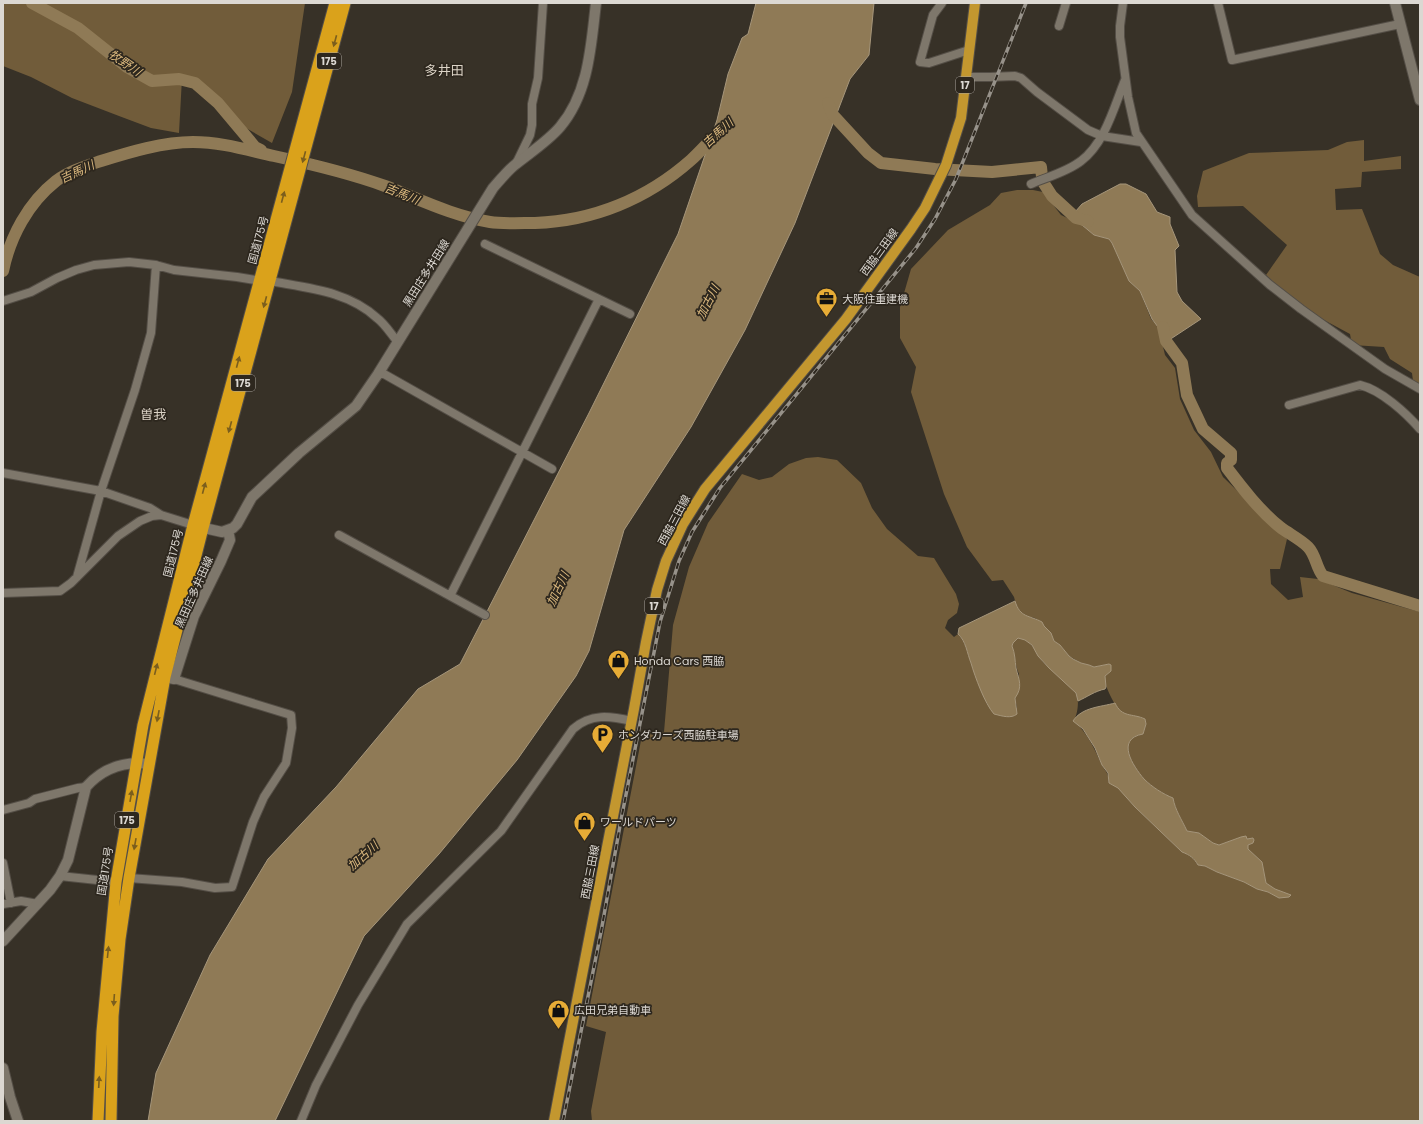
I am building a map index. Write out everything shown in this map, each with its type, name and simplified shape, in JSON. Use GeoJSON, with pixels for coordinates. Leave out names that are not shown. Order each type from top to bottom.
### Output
{"type":"FeatureCollection","features":[{"type":"Feature","properties":{"kind":"highway","name":"国道175号"},"geometry":{"type":"LineString","coordinates":[[98,1121],[102,1032],[116,882],[143,725],[153,682],[198,527],[278,236],[309,117],[335,3]]}},
{"type":"Feature","properties":{"kind":"highway","name":"国道175号"},"geometry":{"type":"LineString","coordinates":[[309,117],[345,3]]}},
{"type":"Feature","properties":{"kind":"highway","name":"国道175号"},"geometry":{"type":"LineString","coordinates":[[111,1121],[111,1066],[116,976],[129,878],[149,764],[169,678],[198,527]]}},
{"type":"Feature","properties":{"kind":"main road","name":"黒田庄多井田線"},"geometry":{"type":"LineString","coordinates":[[169,678],[194,616],[230,540],[228,530],[237,524],[252,497],[295,457],[356,406],[378,374],[493,188],[515,164],[528,156],[560,127],[569,115],[578,99],[590,59],[596,3]]}},
{"type":"Feature","properties":{"kind":"main road","name":"西脇三田線"},"geometry":{"type":"LineString","coordinates":[[554,1121],[646,642],[657,590],[666,561],[684,524],[705,488],[813,359],[863,296],[912,229],[925,208],[944,169],[961,118],[975,3]]}},
{"type":"Feature","properties":{"kind":"main road"},"geometry":{"type":"LineString","coordinates":[[1395,3],[1420,100]]}},
{"type":"Feature","properties":{"kind":"main road"},"geometry":{"type":"LineString","coordinates":[[198,527],[222,532],[228,530]]}},
{"type":"Feature","properties":{"kind":"main road"},"geometry":{"type":"LineString","coordinates":[[3,941],[38,904],[60,876],[68,860],[86,787],[93,779],[110,769],[123,764],[137,762],[149,764]]}},
{"type":"Feature","properties":{"kind":"main road"},"geometry":{"type":"LineString","coordinates":[[3,1068],[18,1121]]}},
{"type":"Feature","properties":{"kind":"street"},"geometry":{"type":"LineString","coordinates":[[515,164],[530,135],[532,125],[532,104],[538,78],[543,3]]}},
{"type":"Feature","properties":{"kind":"street"},"geometry":{"type":"LineString","coordinates":[[942,3],[934,15],[920,62],[929,63],[969,50]]}},
{"type":"Feature","properties":{"kind":"street"},"geometry":{"type":"LineString","coordinates":[[1059,26],[1066,3]]}},
{"type":"Feature","properties":{"kind":"street"},"geometry":{"type":"LineString","coordinates":[[1123,3],[1120,26],[1126,79],[1136,133],[1192,215],[1270,285],[1301,309],[1385,369],[1420,389]]}},
{"type":"Feature","properties":{"kind":"street"},"geometry":{"type":"LineString","coordinates":[[1218,3],[1232,60],[1400,24]]}},
{"type":"Feature","properties":{"kind":"street"},"geometry":{"type":"LineString","coordinates":[[966,77],[1015,76],[1021,78],[1037,92],[1088,130],[1102,136],[1141,142]]}},
{"type":"Feature","properties":{"kind":"street"},"geometry":{"type":"LineString","coordinates":[[1031,184],[1072,166],[1082,160],[1096,147],[1126,79]]}},
{"type":"Feature","properties":{"kind":"street"},"geometry":{"type":"LineString","coordinates":[[485,244],[630,314]]}},
{"type":"Feature","properties":{"kind":"street"},"geometry":{"type":"LineString","coordinates":[[7,300],[31,292],[76,270],[94,265],[129,262],[156,265],[174,270],[237,276],[336,294],[361,305],[378,318],[397,341]]}},
{"type":"Feature","properties":{"kind":"street"},"geometry":{"type":"LineString","coordinates":[[77,577],[101,491],[135,390],[151,333],[156,265]]}},
{"type":"Feature","properties":{"kind":"street"},"geometry":{"type":"LineString","coordinates":[[450,596],[598,299]]}},
{"type":"Feature","properties":{"kind":"street"},"geometry":{"type":"LineString","coordinates":[[378,374],[384,374],[552,469]]}},
{"type":"Feature","properties":{"kind":"street"},"geometry":{"type":"LineString","coordinates":[[1289,405],[1360,385],[1385,398],[1420,429]]}},
{"type":"Feature","properties":{"kind":"street"},"geometry":{"type":"LineString","coordinates":[[3,472],[101,491],[150,508],[161,515],[198,527]]}},
{"type":"Feature","properties":{"kind":"street"},"geometry":{"type":"LineString","coordinates":[[3,593],[60,591],[71,583],[118,536],[140,521],[152,516],[161,515]]}},
{"type":"Feature","properties":{"kind":"street"},"geometry":{"type":"LineString","coordinates":[[340,535],[485,615]]}},
{"type":"Feature","properties":{"kind":"street"},"geometry":{"type":"LineString","coordinates":[[129,878],[182,882],[215,888],[232,887],[252,822],[264,797],[286,763],[289,748],[292,728],[291,715],[169,678]]}},
{"type":"Feature","properties":{"kind":"street"},"geometry":{"type":"LineString","coordinates":[[301,1121],[316,1084],[358,1005],[407,924],[501,831],[573,729],[580,723],[596,717],[618,718],[632,721]]}},
{"type":"Feature","properties":{"kind":"street"},"geometry":{"type":"LineString","coordinates":[[3,810],[29,803],[35,799],[86,787]]}},
{"type":"Feature","properties":{"kind":"street"},"geometry":{"type":"LineString","coordinates":[[3,863],[7,903],[21,902],[38,904]]}},
{"type":"Feature","properties":{"kind":"street"},"geometry":{"type":"LineString","coordinates":[[60,876],[116,882]]}},
{"type":"Feature","properties":{"kind":"shaded area"},"geometry":{"type":"Polygon","coordinates":[[[3,3],[305,3],[292,92],[272,143],[232,120],[208,94],[182,78],[179,133],[151,128],[119,116],[72,98],[31,77],[3,66],[3,3]]]}},
{"type":"Feature","properties":{"kind":"shaded area"},"geometry":{"type":"Polygon","coordinates":[[[1364,140],[1364,161],[1401,156],[1401,169],[1362,172],[1361,187],[1335,189],[1336,210],[1362,209],[1380,254],[1393,265],[1420,277],[1420,385],[1413,381],[1412,373],[1390,359],[1384,347],[1352,345],[1350,334],[1298,306],[1266,275],[1287,245],[1243,206],[1198,207],[1197,196],[1203,171],[1249,153],[1328,150],[1347,142],[1364,140]]]}},
{"type":"Feature","properties":{"kind":"shaded area"},"geometry":{"type":"Polygon","coordinates":[[[1017,190],[1033,190],[1043,192],[1061,215],[1082,225],[1094,235],[1109,239],[1112,243],[1129,281],[1140,291],[1151,319],[1158,326],[1165,355],[1175,368],[1180,399],[1194,430],[1211,452],[1223,477],[1287,539],[1280,569],[1270,569],[1271,584],[1288,600],[1303,597],[1300,577],[1318,579],[1352,593],[1420,612],[1420,1121],[592,1121],[591,1111],[606,1032],[586,1026],[643,730],[664,732],[673,625],[689,567],[708,523],[742,474],[759,480],[772,477],[789,464],[806,458],[818,457],[837,460],[861,483],[872,508],[887,529],[918,556],[934,558],[956,594],[959,604],[957,613],[948,620],[945,628],[954,637],[958,634],[961,637],[987,704],[1017,708],[1015,698],[1019,674],[1012,646],[1018,638],[1027,640],[1044,663],[1076,693],[1078,704],[1074,721],[1090,740],[1107,774],[1109,783],[1118,787],[1135,807],[1182,852],[1190,856],[1198,865],[1205,866],[1279,898],[1290,895],[1275,889],[1266,883],[1262,862],[1248,849],[1248,845],[1253,843],[1253,838],[1247,839],[1241,837],[1219,845],[1213,843],[1199,833],[1187,831],[1177,811],[1173,798],[1147,782],[1131,760],[1128,747],[1130,741],[1143,734],[1146,724],[1145,719],[1123,714],[1117,708],[1108,691],[1105,681],[1106,675],[1111,671],[1109,664],[1094,667],[1081,663],[1069,656],[1060,645],[1054,641],[1051,633],[1035,618],[1024,616],[1017,608],[1014,597],[1003,580],[992,581],[967,547],[944,494],[911,392],[916,367],[900,338],[900,307],[911,269],[948,230],[990,205],[1001,193],[1017,190]]]}},
{"type":"Feature","properties":{"kind":"water","name":"加古川"},"geometry":{"type":"Polygon","coordinates":[[[756,3],[874,3],[869,55],[850,79],[795,223],[745,330],[691,427],[624,530],[589,651],[576,676],[517,760],[439,854],[364,936],[275,1121],[148,1121],[156,1073],[210,955],[268,859],[336,787],[418,689],[460,664],[589,413],[678,234],[717,120],[728,74],[742,38],[748,34],[756,3]]]}},
{"type":"Feature","properties":{"kind":"water"},"geometry":{"type":"Polygon","coordinates":[[[1120,184],[1126,184],[1146,194],[1157,212],[1170,217],[1170,224],[1179,246],[1175,250],[1177,292],[1182,301],[1201,319],[1163,344],[1158,327],[1152,319],[1140,291],[1129,281],[1109,239],[1094,235],[1082,225],[1069,219],[1076,213],[1075,212],[1082,204],[1120,184]]]}},
{"type":"Feature","properties":{"kind":"water"},"geometry":{"type":"Polygon","coordinates":[[[1015,601],[1022,613],[1042,622],[1051,633],[1054,641],[1060,645],[1073,659],[1094,667],[1109,664],[1111,665],[1111,671],[1105,676],[1105,689],[1078,701],[1076,693],[1038,656],[1032,645],[1025,640],[1018,638],[1012,646],[1020,683],[1019,690],[1015,698],[1017,714],[1009,717],[994,714],[987,704],[981,690],[965,644],[958,634],[959,628],[1015,601]]]}},
{"type":"Feature","properties":{"kind":"water"},"geometry":{"type":"Polygon","coordinates":[[[1115,703],[1124,713],[1145,719],[1146,724],[1143,734],[1130,741],[1128,747],[1131,760],[1150,785],[1173,798],[1177,811],[1187,831],[1199,833],[1213,843],[1219,845],[1241,837],[1246,836],[1247,839],[1253,838],[1253,843],[1248,845],[1248,849],[1262,862],[1266,883],[1275,889],[1291,895],[1289,897],[1279,898],[1205,866],[1198,865],[1190,856],[1182,852],[1135,807],[1118,788],[1109,783],[1108,773],[1102,765],[1095,748],[1083,729],[1073,721],[1077,716],[1087,710],[1115,703]]]}},
{"type":"Feature","properties":{"kind":"waterway","name":"牧野川"},"geometry":{"type":"LineString","coordinates":[[32,3],[78,28],[127,67],[152,81],[179,79],[195,83],[218,103],[255,147],[261,150]]}},
{"type":"Feature","properties":{"kind":"waterway"},"geometry":{"type":"LineString","coordinates":[[828,103],[833,115],[868,153],[881,163],[935,169],[992,172],[1041,167],[1042,177]]}},
{"type":"Feature","properties":{"kind":"waterway","name":"吉馬川"},"geometry":{"type":"LineString","coordinates":[[3,271],[15,233],[29,210],[56,181],[61,177],[89,165],[147,148],[182,142],[214,143],[358,177],[463,216],[500,223],[535,223],[578,218],[638,197],[674,174],[691,160],[720,131]]}},
{"type":"Feature","properties":{"kind":"waterway"},"geometry":{"type":"LineString","coordinates":[[1043,182],[1052,196],[1076,218],[1088,221]]}},
{"type":"Feature","properties":{"kind":"waterway"},"geometry":{"type":"LineString","coordinates":[[1163,327],[1166,341],[1182,363],[1187,395],[1203,429],[1231,453],[1231,460],[1227,463],[1227,468],[1259,507],[1280,527],[1302,541],[1311,550],[1323,576],[1420,606]]}},
{"type":"Feature","properties":{"kind":"railway"},"geometry":{"type":"LineString","coordinates":[[563,1121],[601,932],[621,820],[660,622],[679,561],[692,532],[720,488],[916,248],[935,219],[956,179],[1026,3]]}},
{"type":"Feature","properties":{"kind":"place","name":"大阪住重建機"},"geometry":{"type":"Point","coordinates":[827,318]}},
{"type":"Feature","properties":{"kind":"place","name":"Honda Cars 西脇"},"geometry":{"type":"Point","coordinates":[618,680]}},
{"type":"Feature","properties":{"kind":"place","name":"ホンダカーズ西脇駐車場"},"geometry":{"type":"Point","coordinates":[602,754]}},
{"type":"Feature","properties":{"kind":"place","name":"ワールドパーツ"},"geometry":{"type":"Point","coordinates":[584,842]}},
{"type":"Feature","properties":{"kind":"place","name":"広田兄弟自動車"},"geometry":{"type":"Point","coordinates":[558,1030]}},
{"type":"Feature","properties":{"kind":"district","name":"多井田"},"geometry":{"type":"Point","coordinates":[444,70]}},
{"type":"Feature","properties":{"kind":"district","name":"曽我"},"geometry":{"type":"Point","coordinates":[153,414]}}]}
